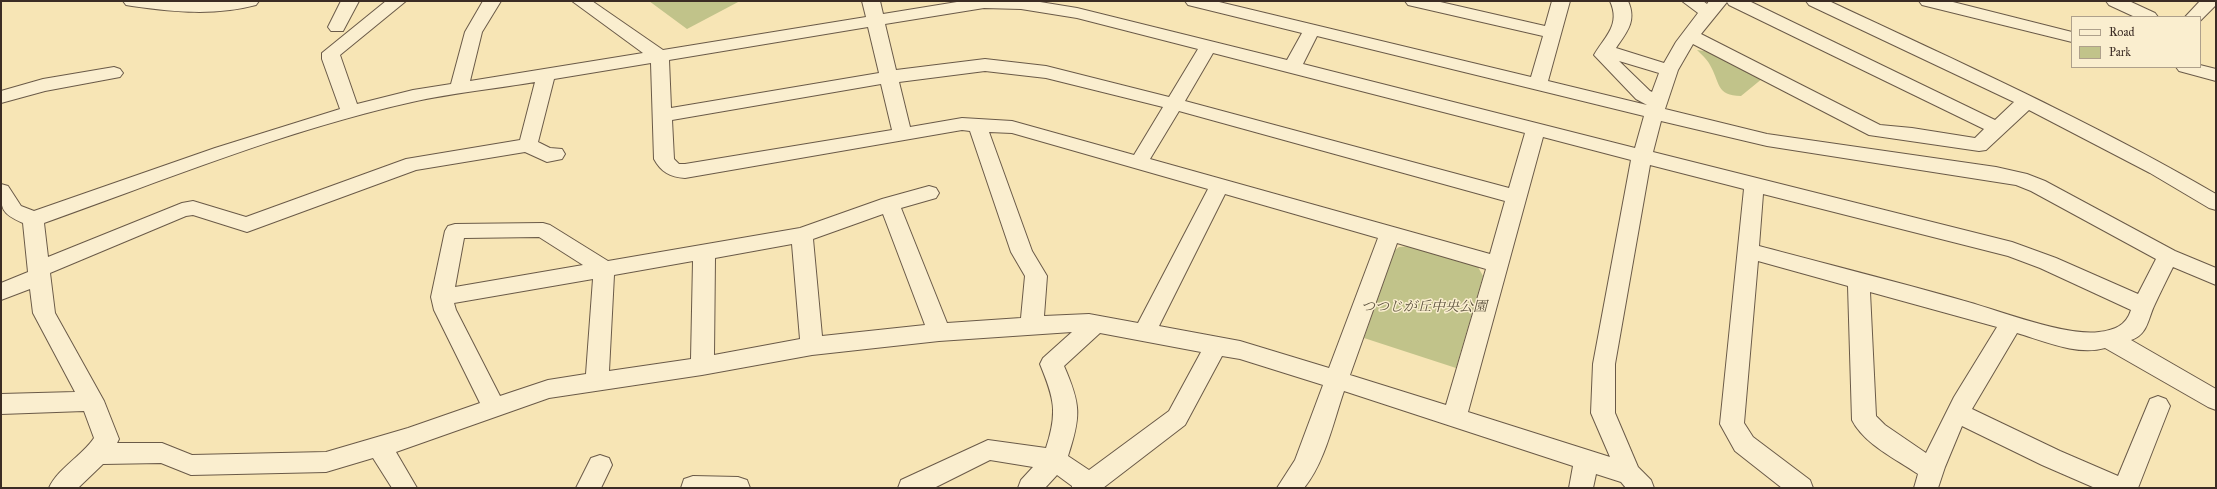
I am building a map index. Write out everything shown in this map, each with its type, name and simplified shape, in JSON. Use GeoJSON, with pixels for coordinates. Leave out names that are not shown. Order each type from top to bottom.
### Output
{"type":"FeatureCollection","features":[{"type":"Feature","properties":{"kind":"street"},"geometry":{"type":"LineString","coordinates":[[132,1],[217,6],[250,1]]}},
{"type":"Feature","properties":{"kind":"street"},"geometry":{"type":"LineString","coordinates":[[336,27],[350,1]]}},
{"type":"Feature","properties":{"kind":"street"},"geometry":{"type":"LineString","coordinates":[[350,111],[331,59],[332,53],[397,1]]}},
{"type":"Feature","properties":{"kind":"street"},"geometry":{"type":"LineString","coordinates":[[460,87],[471,35],[479,18],[492,1]]}},
{"type":"Feature","properties":{"kind":"street"},"geometry":{"type":"LineString","coordinates":[[580,1],[660,56]]}},
{"type":"Feature","properties":{"kind":"street"},"geometry":{"type":"LineString","coordinates":[[871,1],[902,133]]}},
{"type":"Feature","properties":{"kind":"street"},"geometry":{"type":"LineString","coordinates":[[1,223],[28,216],[350,111],[460,87],[990,2],[1035,4],[1056,7],[1068,1]]}},
{"type":"Feature","properties":{"kind":"street"},"geometry":{"type":"LineString","coordinates":[[1077,1],[1098,18]]}},
{"type":"Feature","properties":{"kind":"street"},"geometry":{"type":"LineString","coordinates":[[1194,1],[1538,84],[1656,108],[1792,145],[1996,174],[2020,179],[2038,186],[2168,256],[2216,277]]}},
{"type":"Feature","properties":{"kind":"street"},"geometry":{"type":"LineString","coordinates":[[1414,1],[1553,33]]}},
{"type":"Feature","properties":{"kind":"street"},"geometry":{"type":"LineString","coordinates":[[1538,84],[1561,1]]}},
{"type":"Feature","properties":{"kind":"street"},"geometry":{"type":"LineString","coordinates":[[1619,1],[1624,11],[1622,27],[1603,55],[1656,108]]}},
{"type":"Feature","properties":{"kind":"street"},"geometry":{"type":"LineString","coordinates":[[1636,481],[1602,413],[1604,364],[1642,156],[1656,108],[1669,70],[1690,35],[1714,7],[1691,1]]}},
{"type":"Feature","properties":{"kind":"street"},"geometry":{"type":"LineString","coordinates":[[1735,1],[1997,128]]}},
{"type":"Feature","properties":{"kind":"street"},"geometry":{"type":"LineString","coordinates":[[1815,1],[2027,101],[2211,193]]}},
{"type":"Feature","properties":{"kind":"street"},"geometry":{"type":"LineString","coordinates":[[1928,1],[2071,37]]}},
{"type":"Feature","properties":{"kind":"street"},"geometry":{"type":"LineString","coordinates":[[2115,1],[2147,16]]}},
{"type":"Feature","properties":{"kind":"street"},"geometry":{"type":"LineString","coordinates":[[2195,16],[2210,1]]}},
{"type":"Feature","properties":{"kind":"street"},"geometry":{"type":"LineString","coordinates":[[1035,4],[1098,18],[1535,131],[1642,156],[2012,250],[2048,263],[2143,306]]}},
{"type":"Feature","properties":{"kind":"street"},"geometry":{"type":"LineString","coordinates":[[1292,68],[1312,30]]}},
{"type":"Feature","properties":{"kind":"street"},"geometry":{"type":"LineString","coordinates":[[1690,35],[1876,131],[1912,134],[1979,145],[2027,101]]}},
{"type":"Feature","properties":{"kind":"street"},"geometry":{"type":"LineString","coordinates":[[1139,162],[1208,47]]}},
{"type":"Feature","properties":{"kind":"street"},"geometry":{"type":"LineString","coordinates":[[1605,51],[1669,70]]}},
{"type":"Feature","properties":{"kind":"street"},"geometry":{"type":"LineString","coordinates":[[660,56],[664,159],[666,165],[676,171],[685,171],[962,124],[1012,127],[1496,264]]}},
{"type":"Feature","properties":{"kind":"street"},"geometry":{"type":"LineString","coordinates":[[663,115],[890,77],[985,65],[1046,72],[1174,104],[1515,197]]}},
{"type":"Feature","properties":{"kind":"street"},"geometry":{"type":"LineString","coordinates":[[2189,68],[2216,75]]}},
{"type":"Feature","properties":{"kind":"street"},"geometry":{"type":"LineString","coordinates":[[1,97],[43,85],[114,73]]}},
{"type":"Feature","properties":{"kind":"street"},"geometry":{"type":"LineString","coordinates":[[528,145],[546,74]]}},
{"type":"Feature","properties":{"kind":"street"},"geometry":{"type":"LineString","coordinates":[[978,124],[1022,252],[1036,276],[1032,325]]}},
{"type":"Feature","properties":{"kind":"street"},"geometry":{"type":"LineString","coordinates":[[1455,417],[1496,264],[1535,131]]}},
{"type":"Feature","properties":{"kind":"street"},"geometry":{"type":"LineString","coordinates":[[1,292],[39,273],[182,210],[193,208],[247,225],[414,164],[528,145],[547,155],[554,154]]}},
{"type":"Feature","properties":{"kind":"street"},"geometry":{"type":"LineString","coordinates":[[1754,184],[1732,424],[1744,444],[1801,488]]}},
{"type":"Feature","properties":{"kind":"street"},"geometry":{"type":"LineString","coordinates":[[1144,333],[1220,185]]}},
{"type":"Feature","properties":{"kind":"street"},"geometry":{"type":"LineString","coordinates":[[1,191],[14,211],[28,216]]}},
{"type":"Feature","properties":{"kind":"street"},"geometry":{"type":"LineString","coordinates":[[442,297],[802,235],[890,204],[930,193]]}},
{"type":"Feature","properties":{"kind":"street"},"geometry":{"type":"LineString","coordinates":[[890,204],[940,332]]}},
{"type":"Feature","properties":{"kind":"street"},"geometry":{"type":"LineString","coordinates":[[28,216],[39,273],[44,313],[92,401],[107,439],[97,454],[61,488]]}},
{"type":"Feature","properties":{"kind":"street"},"geometry":{"type":"LineString","coordinates":[[494,408],[445,310],[442,297],[456,231],[542,230],[604,268]]}},
{"type":"Feature","properties":{"kind":"street"},"geometry":{"type":"LineString","coordinates":[[1289,488],[1304,466],[1390,234]]}},
{"type":"Feature","properties":{"kind":"street"},"geometry":{"type":"LineString","coordinates":[[802,235],[812,346]]}},
{"type":"Feature","properties":{"kind":"street"},"geometry":{"type":"LineString","coordinates":[[1747,251],[1962,308],[2011,324],[2066,339],[2098,341],[2130,332],[2139,320],[2143,306],[2168,256]]}},
{"type":"Feature","properties":{"kind":"street"},"geometry":{"type":"LineString","coordinates":[[702,366],[704,252]]}},
{"type":"Feature","properties":{"kind":"street"},"geometry":{"type":"LineString","coordinates":[[597,382],[604,268]]}},
{"type":"Feature","properties":{"kind":"street"},"geometry":{"type":"LineString","coordinates":[[1859,281],[1861,374],[1864,420],[1928,479],[1958,413],[2011,324]]}},
{"type":"Feature","properties":{"kind":"street"},"geometry":{"type":"LineString","coordinates":[[97,454],[162,453],[191,465],[326,462],[379,446],[548,389],[702,366],[812,346],[940,332],[1089,322],[1255,355],[1455,417],[1586,460],[1636,481]]}},
{"type":"Feature","properties":{"kind":"street"},"geometry":{"type":"LineString","coordinates":[[1030,488],[1055,460],[1064,431],[1066,404],[1061,387],[1051,364],[1096,323]]}},
{"type":"Feature","properties":{"kind":"street"},"geometry":{"type":"LineString","coordinates":[[2109,339],[2216,400]]}},
{"type":"Feature","properties":{"kind":"street"},"geometry":{"type":"LineString","coordinates":[[910,488],[988,450],[1055,460],[1086,486],[1177,418],[1183,411],[1215,347]]}},
{"type":"Feature","properties":{"kind":"street"},"geometry":{"type":"LineString","coordinates":[[1,404],[92,401]]}},
{"type":"Feature","properties":{"kind":"street"},"geometry":{"type":"LineString","coordinates":[[2126,488],[2158,406]]}},
{"type":"Feature","properties":{"kind":"street"},"geometry":{"type":"LineString","coordinates":[[1958,413],[2050,458],[2121,488]]}},
{"type":"Feature","properties":{"kind":"street"},"geometry":{"type":"LineString","coordinates":[[379,446],[406,488]]}},
{"type":"Feature","properties":{"kind":"street"},"geometry":{"type":"LineString","coordinates":[[1581,488],[1586,460]]}},
{"type":"Feature","properties":{"kind":"street"},"geometry":{"type":"LineString","coordinates":[[588,488],[600,465]]}},
{"type":"Feature","properties":{"kind":"street"},"geometry":{"type":"LineString","coordinates":[[693,487],[738,488]]}},
{"type":"Feature","properties":{"kind":"green space"},"geometry":{"type":"Polygon","coordinates":[[[649,1],[740,1],[687,29],[649,1]]]}},
{"type":"Feature","properties":{"kind":"green space"},"geometry":{"type":"Polygon","coordinates":[[[1697,50],[1711,52],[1763,78],[1741,96],[1727,94],[1720,87],[1709,63],[1697,50]]]}},
{"type":"Feature","properties":{"kind":"green space","name":"つつじが丘中央公園"},"geometry":{"type":"Polygon","coordinates":[[[1410,246],[1471,263],[1478,267],[1483,276],[1456,368],[1364,338],[1395,250],[1399,247],[1410,246]]]}}]}
